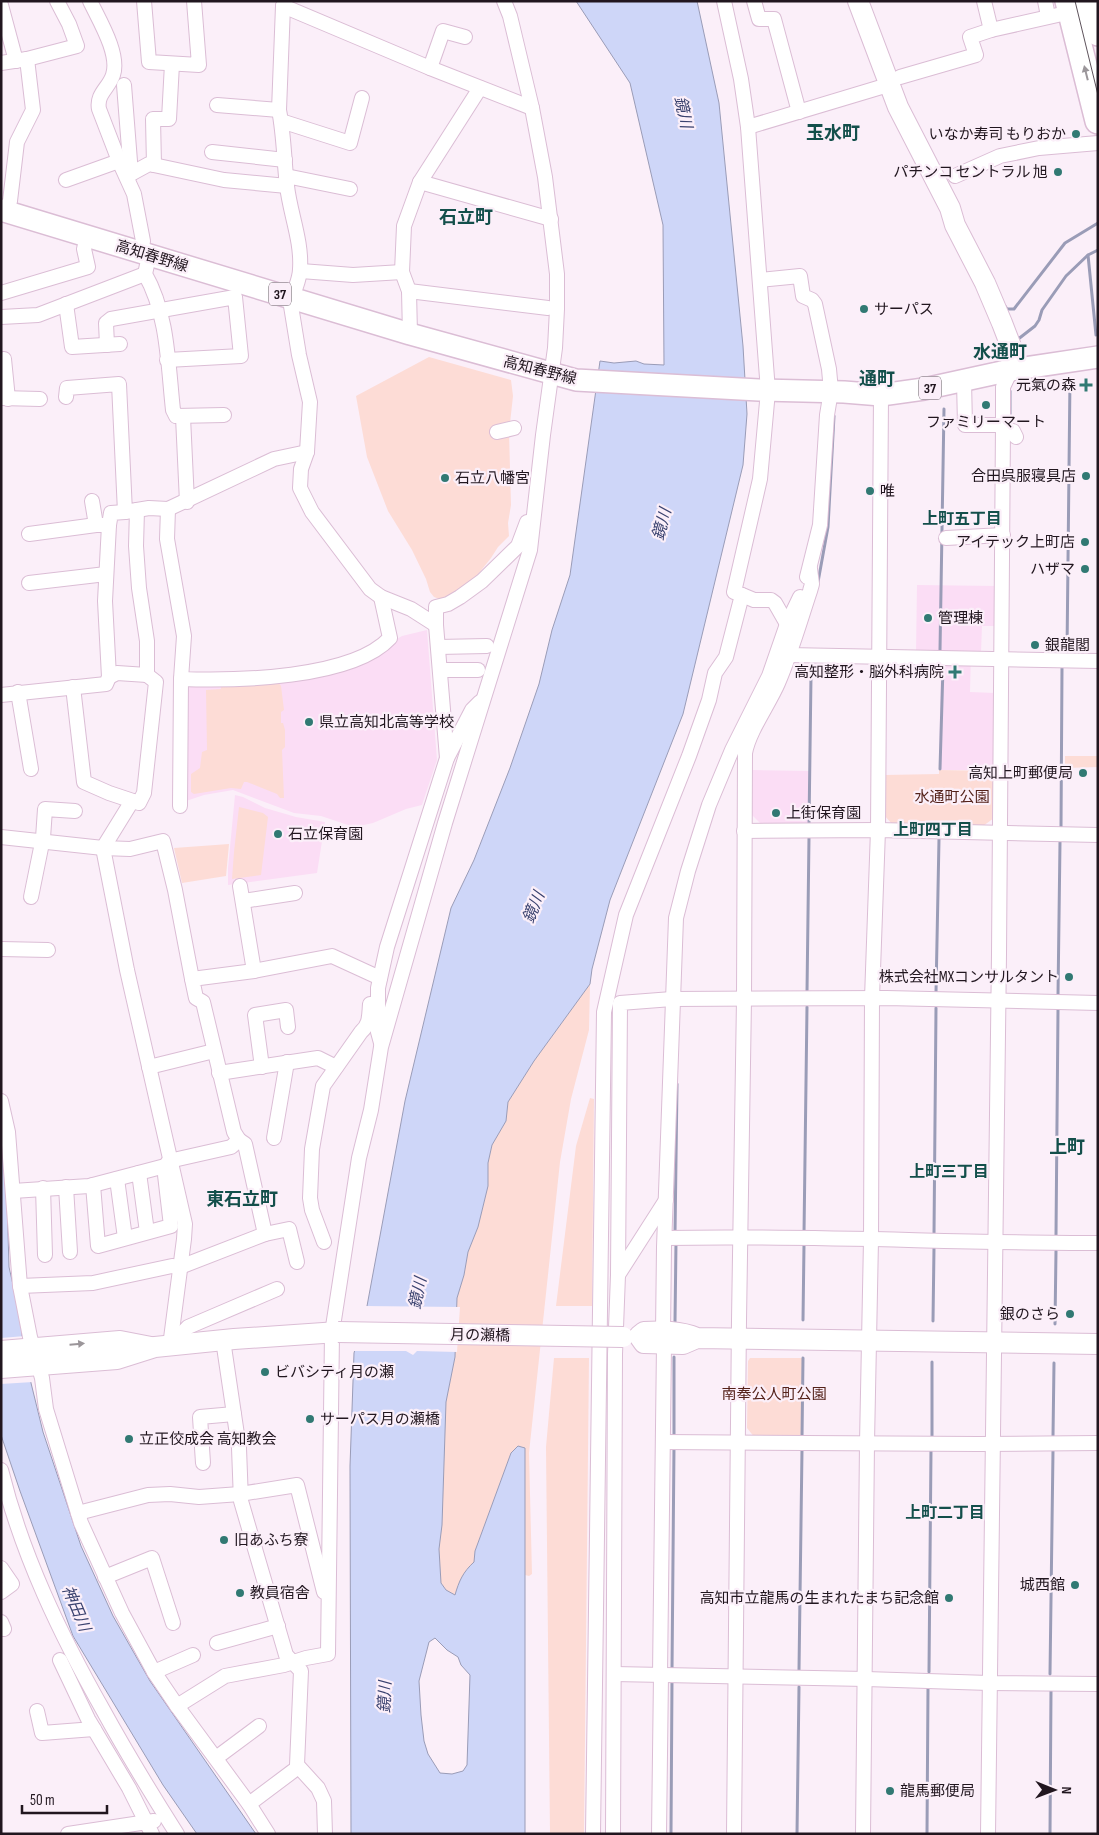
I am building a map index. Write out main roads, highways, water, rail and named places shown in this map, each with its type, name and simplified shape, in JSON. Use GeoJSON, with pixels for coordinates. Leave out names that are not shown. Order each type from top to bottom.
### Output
{"type":"FeatureCollection","features":[{"type":"Feature","properties":{"kind":"highway"},"geometry":{"type":"LineString","coordinates":[[1069,8],[1098,33]]}},
{"type":"Feature","properties":{"kind":"highway"},"geometry":{"type":"LineString","coordinates":[[1069,8],[1098,121]]}},
{"type":"Feature","properties":{"kind":"main road","name":"高知春野線"},"geometry":{"type":"LineString","coordinates":[[4,211],[87,236],[145,261],[237,290],[292,298],[410,334],[576,380],[881,395],[924,389],[1011,370],[1098,357]]}},
{"type":"Feature","properties":{"kind":"water","name":"鏡川"},"geometry":{"type":"Polygon","coordinates":[[[576,1],[697,1],[719,103],[743,346],[747,414],[743,465],[683,714],[610,900],[592,969],[590,984],[534,1061],[508,1102],[506,1121],[492,1145],[488,1163],[488,1186],[478,1227],[468,1252],[457,1298],[455,1357],[446,1402],[442,1525],[439,1549],[441,1583],[446,1590],[455,1595],[462,1577],[474,1562],[475,1551],[511,1453],[518,1446],[525,1448],[525,1834],[351,1834],[350,1466],[354,1353],[367,1306],[405,1101],[451,908],[474,860],[510,768],[539,684],[552,630],[570,575],[600,361],[614,363],[636,361],[644,364],[664,365],[663,225],[630,83],[576,1]],[[435,1638],[429,1642],[419,1681],[424,1741],[428,1754],[440,1773],[452,1774],[463,1771],[467,1765],[470,1675],[461,1665],[458,1657],[447,1650],[435,1638]]]}},
{"type":"Feature","properties":{"kind":"water","name":"神田川"},"geometry":{"type":"Polygon","coordinates":[[[1,1143],[6,1167],[9,1267],[21,1320],[31,1383],[43,1432],[81,1546],[113,1616],[150,1681],[256,1834],[197,1834],[163,1785],[73,1636],[1,1435],[1,1143]]]}},
{"type":"Feature","properties":{"kind":"waterway"},"geometry":{"type":"LineString","coordinates":[[1005,306],[1007,309],[1014,309],[1065,243],[1098,223]]}},
{"type":"Feature","properties":{"kind":"waterway"},"geometry":{"type":"LineString","coordinates":[[1096,335],[1088,255],[1098,250]]}},
{"type":"Feature","properties":{"kind":"waterway"},"geometry":{"type":"LineString","coordinates":[[1017,340],[1035,326],[1042,310],[1066,276],[1088,255]]}},
{"type":"Feature","properties":{"kind":"waterway"},"geometry":{"type":"LineString","coordinates":[[1067,652],[1070,378]]}},
{"type":"Feature","properties":{"kind":"waterway"},"geometry":{"type":"LineString","coordinates":[[1010,391],[1010,428]]}},
{"type":"Feature","properties":{"kind":"waterway"},"geometry":{"type":"LineString","coordinates":[[940,650],[944,409]]}},
{"type":"Feature","properties":{"kind":"waterway"},"geometry":{"type":"LineString","coordinates":[[818,582],[828,527],[834,416]]}},
{"type":"Feature","properties":{"kind":"waterway"},"geometry":{"type":"LineString","coordinates":[[940,769],[943,667]]}},
{"type":"Feature","properties":{"kind":"waterway"},"geometry":{"type":"LineString","coordinates":[[1061,827],[1062,668]]}},
{"type":"Feature","properties":{"kind":"waterway"},"geometry":{"type":"LineString","coordinates":[[809,825],[811,676]]}},
{"type":"Feature","properties":{"kind":"waterway"},"geometry":{"type":"LineString","coordinates":[[807,992],[809,837]]}},
{"type":"Feature","properties":{"kind":"waterway"},"geometry":{"type":"LineString","coordinates":[[936,992],[939,839]]}},
{"type":"Feature","properties":{"kind":"waterway"},"geometry":{"type":"LineString","coordinates":[[1058,995],[1060,842]]}},
{"type":"Feature","properties":{"kind":"waterway"},"geometry":{"type":"LineString","coordinates":[[804,1234],[807,1007]]}},
{"type":"Feature","properties":{"kind":"waterway"},"geometry":{"type":"LineString","coordinates":[[934,1235],[936,1008]]}},
{"type":"Feature","properties":{"kind":"waterway"},"geometry":{"type":"LineString","coordinates":[[1056,1235],[1058,1010]]}},
{"type":"Feature","properties":{"kind":"waterway"},"geometry":{"type":"LineString","coordinates":[[675,1234],[677,1084]]}},
{"type":"Feature","properties":{"kind":"waterway"},"geometry":{"type":"LineString","coordinates":[[675,1322],[676,1242]]}},
{"type":"Feature","properties":{"kind":"waterway"},"geometry":{"type":"LineString","coordinates":[[803,1320],[804,1245]]}},
{"type":"Feature","properties":{"kind":"waterway"},"geometry":{"type":"LineString","coordinates":[[933,1321],[934,1248]]}},
{"type":"Feature","properties":{"kind":"waterway"},"geometry":{"type":"LineString","coordinates":[[1055,1324],[1056,1251]]}},
{"type":"Feature","properties":{"kind":"waterway"},"geometry":{"type":"LineString","coordinates":[[674,1357],[674,1438]]}},
{"type":"Feature","properties":{"kind":"waterway"},"geometry":{"type":"LineString","coordinates":[[802,1438],[803,1358]]}},
{"type":"Feature","properties":{"kind":"waterway"},"geometry":{"type":"LineString","coordinates":[[932,1362],[932,1438]]}},
{"type":"Feature","properties":{"kind":"waterway"},"geometry":{"type":"LineString","coordinates":[[1053,1436],[1054,1363]]}},
{"type":"Feature","properties":{"kind":"waterway"},"geometry":{"type":"LineString","coordinates":[[672,1671],[674,1446]]}},
{"type":"Feature","properties":{"kind":"waterway"},"geometry":{"type":"LineString","coordinates":[[799,1670],[802,1450]]}},
{"type":"Feature","properties":{"kind":"waterway"},"geometry":{"type":"LineString","coordinates":[[929,1672],[931,1450]]}},
{"type":"Feature","properties":{"kind":"waterway"},"geometry":{"type":"LineString","coordinates":[[1050,1674],[1053,1451]]}},
{"type":"Feature","properties":{"kind":"waterway"},"geometry":{"type":"LineString","coordinates":[[671,1834],[672,1680]]}},
{"type":"Feature","properties":{"kind":"waterway"},"geometry":{"type":"LineString","coordinates":[[797,1834],[799,1687]]}},
{"type":"Feature","properties":{"kind":"waterway"},"geometry":{"type":"LineString","coordinates":[[927,1834],[928,1688]]}},
{"type":"Feature","properties":{"kind":"waterway"},"geometry":{"type":"LineString","coordinates":[[1050,1834],[1051,1690]]}},
{"type":"Feature","properties":{"kind":"tram line"},"geometry":{"type":"LineString","coordinates":[[1075,1],[1098,95]]}},
{"type":"Feature","properties":{"kind":"place","name":"いなか寿司 もりおか"},"geometry":{"type":"Point","coordinates":[1076,134]}},
{"type":"Feature","properties":{"kind":"place","name":"パチンコ セントラル 旭"},"geometry":{"type":"Point","coordinates":[1058,172]}},
{"type":"Feature","properties":{"kind":"place","name":"サーパス"},"geometry":{"type":"Point","coordinates":[864,309]}},
{"type":"Feature","properties":{"kind":"place","name":"元氣の森"},"geometry":{"type":"Point","coordinates":[1086,385]}},
{"type":"Feature","properties":{"kind":"place","name":"ファミリーマート"},"geometry":{"type":"Point","coordinates":[986,405]}},
{"type":"Feature","properties":{"kind":"place","name":"合田呉服寝具店"},"geometry":{"type":"Point","coordinates":[1086,476]}},
{"type":"Feature","properties":{"kind":"place","name":"石立八幡宮"},"geometry":{"type":"Point","coordinates":[445,478]}},
{"type":"Feature","properties":{"kind":"place","name":"唯"},"geometry":{"type":"Point","coordinates":[870,491]}},
{"type":"Feature","properties":{"kind":"place","name":"アイテック上町店"},"geometry":{"type":"Point","coordinates":[1085,542]}},
{"type":"Feature","properties":{"kind":"place","name":"ハザマ"},"geometry":{"type":"Point","coordinates":[1085,569]}},
{"type":"Feature","properties":{"kind":"place","name":"管理棟"},"geometry":{"type":"Point","coordinates":[928,618]}},
{"type":"Feature","properties":{"kind":"place","name":"銀龍閣"},"geometry":{"type":"Point","coordinates":[1035,645]}},
{"type":"Feature","properties":{"kind":"place","name":"高知整形・脳外科病院"},"geometry":{"type":"Point","coordinates":[955,672]}},
{"type":"Feature","properties":{"kind":"place","name":"県立高知北高等学校"},"geometry":{"type":"Point","coordinates":[309,722]}},
{"type":"Feature","properties":{"kind":"place","name":"高知上町郵便局"},"geometry":{"type":"Point","coordinates":[1083,773]}},
{"type":"Feature","properties":{"kind":"place","name":"上街保育園"},"geometry":{"type":"Point","coordinates":[776,813]}},
{"type":"Feature","properties":{"kind":"place","name":"石立保育園"},"geometry":{"type":"Point","coordinates":[278,834]}},
{"type":"Feature","properties":{"kind":"place","name":"株式会社MXコンサルタント"},"geometry":{"type":"Point","coordinates":[1069,977]}},
{"type":"Feature","properties":{"kind":"place","name":"銀のさら"},"geometry":{"type":"Point","coordinates":[1070,1314]}},
{"type":"Feature","properties":{"kind":"place","name":"ビバシティ月の瀬"},"geometry":{"type":"Point","coordinates":[265,1372]}},
{"type":"Feature","properties":{"kind":"place","name":"サーパス月の瀬橋"},"geometry":{"type":"Point","coordinates":[310,1419]}},
{"type":"Feature","properties":{"kind":"place","name":"立正佼成会 高知教会"},"geometry":{"type":"Point","coordinates":[129,1439]}},
{"type":"Feature","properties":{"kind":"place","name":"旧あふち寮"},"geometry":{"type":"Point","coordinates":[224,1540]}},
{"type":"Feature","properties":{"kind":"place","name":"城西館"},"geometry":{"type":"Point","coordinates":[1075,1585]}},
{"type":"Feature","properties":{"kind":"place","name":"教員宿舎"},"geometry":{"type":"Point","coordinates":[240,1593]}},
{"type":"Feature","properties":{"kind":"place","name":"高知市立龍馬の生まれたまち記念館"},"geometry":{"type":"Point","coordinates":[949,1598]}},
{"type":"Feature","properties":{"kind":"place","name":"龍馬郵便局"},"geometry":{"type":"Point","coordinates":[890,1791]}},
{"type":"Feature","properties":{"kind":"district","name":"玉水町"},"geometry":{"type":"Point","coordinates":[833,133]}},
{"type":"Feature","properties":{"kind":"district","name":"石立町"},"geometry":{"type":"Point","coordinates":[466,217]}},
{"type":"Feature","properties":{"kind":"district","name":"水通町"},"geometry":{"type":"Point","coordinates":[1000,352]}},
{"type":"Feature","properties":{"kind":"district","name":"通町"},"geometry":{"type":"Point","coordinates":[877,379]}},
{"type":"Feature","properties":{"kind":"district","name":"上町五丁目"},"geometry":{"type":"Point","coordinates":[962,518]}},
{"type":"Feature","properties":{"kind":"district","name":"上町四丁目"},"geometry":{"type":"Point","coordinates":[933,829]}},
{"type":"Feature","properties":{"kind":"district","name":"上町"},"geometry":{"type":"Point","coordinates":[1067,1147]}},
{"type":"Feature","properties":{"kind":"district","name":"上町三丁目"},"geometry":{"type":"Point","coordinates":[949,1171]}},
{"type":"Feature","properties":{"kind":"district","name":"東石立町"},"geometry":{"type":"Point","coordinates":[242,1199]}},
{"type":"Feature","properties":{"kind":"district","name":"上町二丁目"},"geometry":{"type":"Point","coordinates":[945,1512]}},
{"type":"Feature","properties":{"kind":"park label","name":"水通町公園"},"geometry":{"type":"Point","coordinates":[952,797]}},
{"type":"Feature","properties":{"kind":"park label","name":"南奉公人町公園"},"geometry":{"type":"Point","coordinates":[774,1394]}}]}
